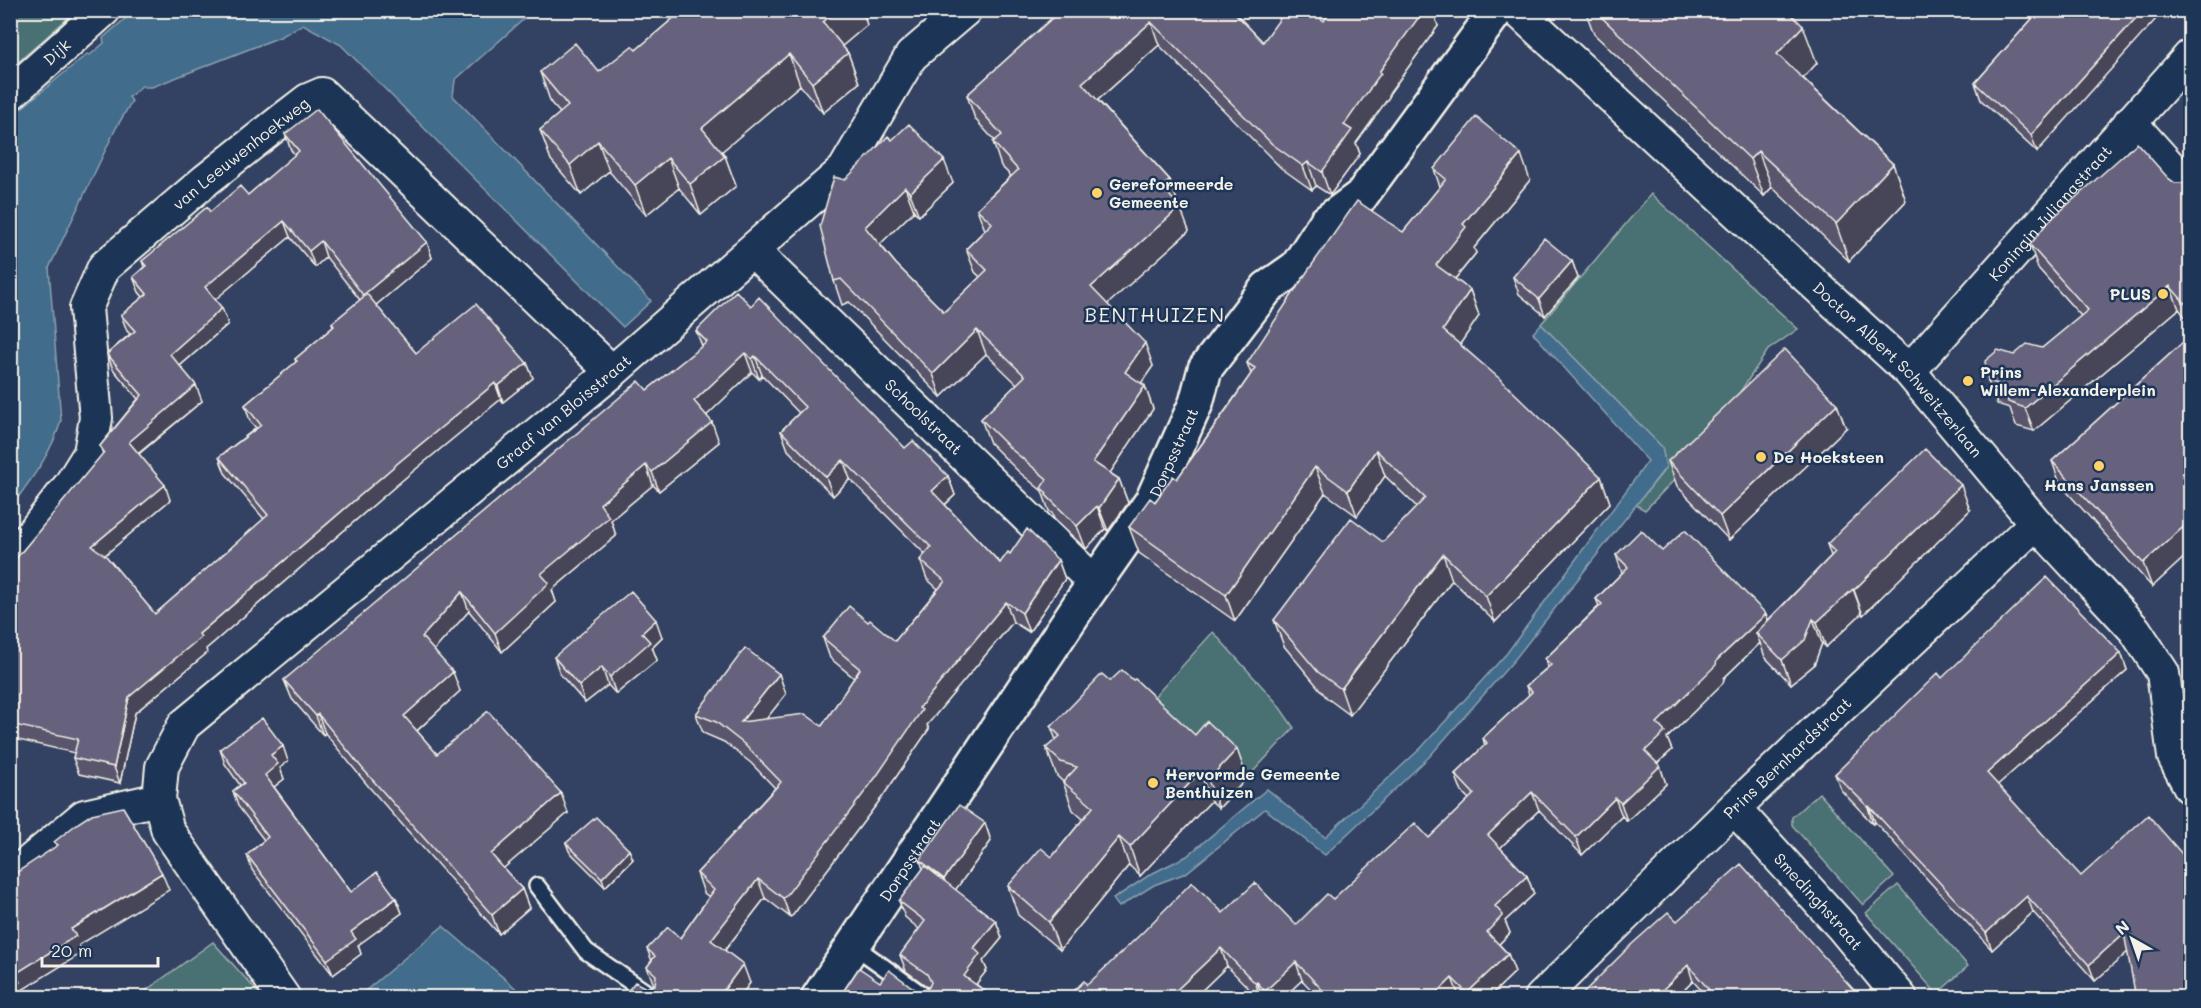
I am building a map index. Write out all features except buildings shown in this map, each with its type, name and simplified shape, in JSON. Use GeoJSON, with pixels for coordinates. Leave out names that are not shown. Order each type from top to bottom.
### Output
{"type":"FeatureCollection","features":[{"type":"Feature","properties":{"kind":"street","name":"Dijk"},"geometry":{"type":"LineString","coordinates":[[10,94],[104,10]]}},
{"type":"Feature","properties":{"kind":"street","name":"Graaf van Bloisstraat"},"geometry":{"type":"LineString","coordinates":[[159,799],[162,767],[184,725],[612,372],[844,170],[911,56],[965,10]]}},
{"type":"Feature","properties":{"kind":"street","name":"Dorpsstraat"},"geometry":{"type":"LineString","coordinates":[[818,998],[1152,501],[1196,403],[1205,369],[1267,288],[1297,267],[1326,222],[1361,196],[1497,10]]}},
{"type":"Feature","properties":{"kind":"street","name":"Doctor Albert Schweitzerlaan"},"geometry":{"type":"LineString","coordinates":[[1517,10],[1909,372],[2036,523],[2135,630],[2163,673],[2174,757],[2190,788]]}},
{"type":"Feature","properties":{"kind":"street","name":"Koningin Julianastraat"},"geometry":{"type":"LineString","coordinates":[[1909,372],[2190,56]]}},
{"type":"Feature","properties":{"kind":"street","name":"van Leeuwenhoekweg"},"geometry":{"type":"LineString","coordinates":[[10,562],[70,485],[90,453],[96,418],[86,308],[104,267],[206,180],[308,100],[322,94],[612,372]]}},
{"type":"Feature","properties":{"kind":"street"},"geometry":{"type":"LineString","coordinates":[[2130,122],[2190,189]]}},
{"type":"Feature","properties":{"kind":"street","name":"Schoolstraat"},"geometry":{"type":"LineString","coordinates":[[753,251],[1095,583]]}},
{"type":"Feature","properties":{"kind":"street","name":"Prins Bernhardstraat"},"geometry":{"type":"LineString","coordinates":[[1541,998],[1734,808],[2036,523]]}},
{"type":"Feature","properties":{"kind":"street"},"geometry":{"type":"LineString","coordinates":[[10,878],[84,816],[159,799],[168,831],[284,998]]}},
{"type":"Feature","properties":{"kind":"street","name":"Smedinghstraat"},"geometry":{"type":"LineString","coordinates":[[1734,808],[1843,928],[1901,998]]}},
{"type":"Feature","properties":{"kind":"lane"},"geometry":{"type":"LineString","coordinates":[[537,886],[586,951],[654,998]]}},
{"type":"Feature","properties":{"kind":"lane"},"geometry":{"type":"LineString","coordinates":[[853,945],[927,998]]}},
{"type":"Feature","properties":{"kind":"green space"},"geometry":{"type":"Polygon","coordinates":[[[11,10],[76,10],[76,11],[11,68],[11,10]]]}},
{"type":"Feature","properties":{"kind":"green space"},"geometry":{"type":"Polygon","coordinates":[[[1651,194],[1798,329],[1768,350],[1740,392],[1742,410],[1645,510],[1636,505],[1666,468],[1662,447],[1541,324],[1651,194]]]}},
{"type":"Feature","properties":{"kind":"green space"},"geometry":{"type":"Polygon","coordinates":[[[1213,632],[1276,702],[1294,728],[1247,778],[1145,707],[1213,632]]]}},
{"type":"Feature","properties":{"kind":"green space"},"geometry":{"type":"Polygon","coordinates":[[[1819,793],[1894,877],[1863,905],[1792,825],[1792,817],[1819,793]]]}},
{"type":"Feature","properties":{"kind":"green space"},"geometry":{"type":"Polygon","coordinates":[[[1898,885],[1968,966],[1937,994],[1866,913],[1898,885]]]}},
{"type":"Feature","properties":{"kind":"green space"},"geometry":{"type":"Polygon","coordinates":[[[213,942],[262,997],[137,997],[213,942]]]}},
{"type":"Feature","properties":{"kind":"water"},"geometry":{"type":"Polygon","coordinates":[[[134,11],[533,11],[455,80],[453,96],[651,301],[623,327],[341,45],[303,24],[280,37],[152,87],[143,85],[129,97],[132,101],[116,128],[49,268],[61,421],[46,456],[11,507],[11,117],[87,54],[90,55],[104,43],[103,38],[134,11]]]}},
{"type":"Feature","properties":{"kind":"water"},"geometry":{"type":"Polygon","coordinates":[[[1541,324],[1662,447],[1666,467],[1515,659],[1429,757],[1325,855],[1265,809],[1186,873],[1154,885],[1119,907],[1113,899],[1151,874],[1187,856],[1267,789],[1325,837],[1421,748],[1507,653],[1648,461],[1533,333],[1541,324]]]}},
{"type":"Feature","properties":{"kind":"water"},"geometry":{"type":"Polygon","coordinates":[[[443,926],[526,997],[358,997],[443,926]]]}},
{"type":"Feature","properties":{"kind":"place","name":"Gereformeerde Gemeente"},"geometry":{"type":"Point","coordinates":[1097,193]}},
{"type":"Feature","properties":{"kind":"place","name":"PLUS"},"geometry":{"type":"Point","coordinates":[2163,294]}},
{"type":"Feature","properties":{"kind":"place","name":"Prins Willem-Alexanderplein"},"geometry":{"type":"Point","coordinates":[1968,381]}},
{"type":"Feature","properties":{"kind":"place","name":"De Hoeksteen"},"geometry":{"type":"Point","coordinates":[1761,457]}},
{"type":"Feature","properties":{"kind":"place","name":"Hans Janssen"},"geometry":{"type":"Point","coordinates":[2099,466]}},
{"type":"Feature","properties":{"kind":"place","name":"Hervormde Gemeente Benthuizen"},"geometry":{"type":"Point","coordinates":[1153,783]}},
{"type":"Feature","properties":{"kind":"district","name":"BENTHUIZEN"},"geometry":{"type":"Point","coordinates":[1155,315]}}]}
